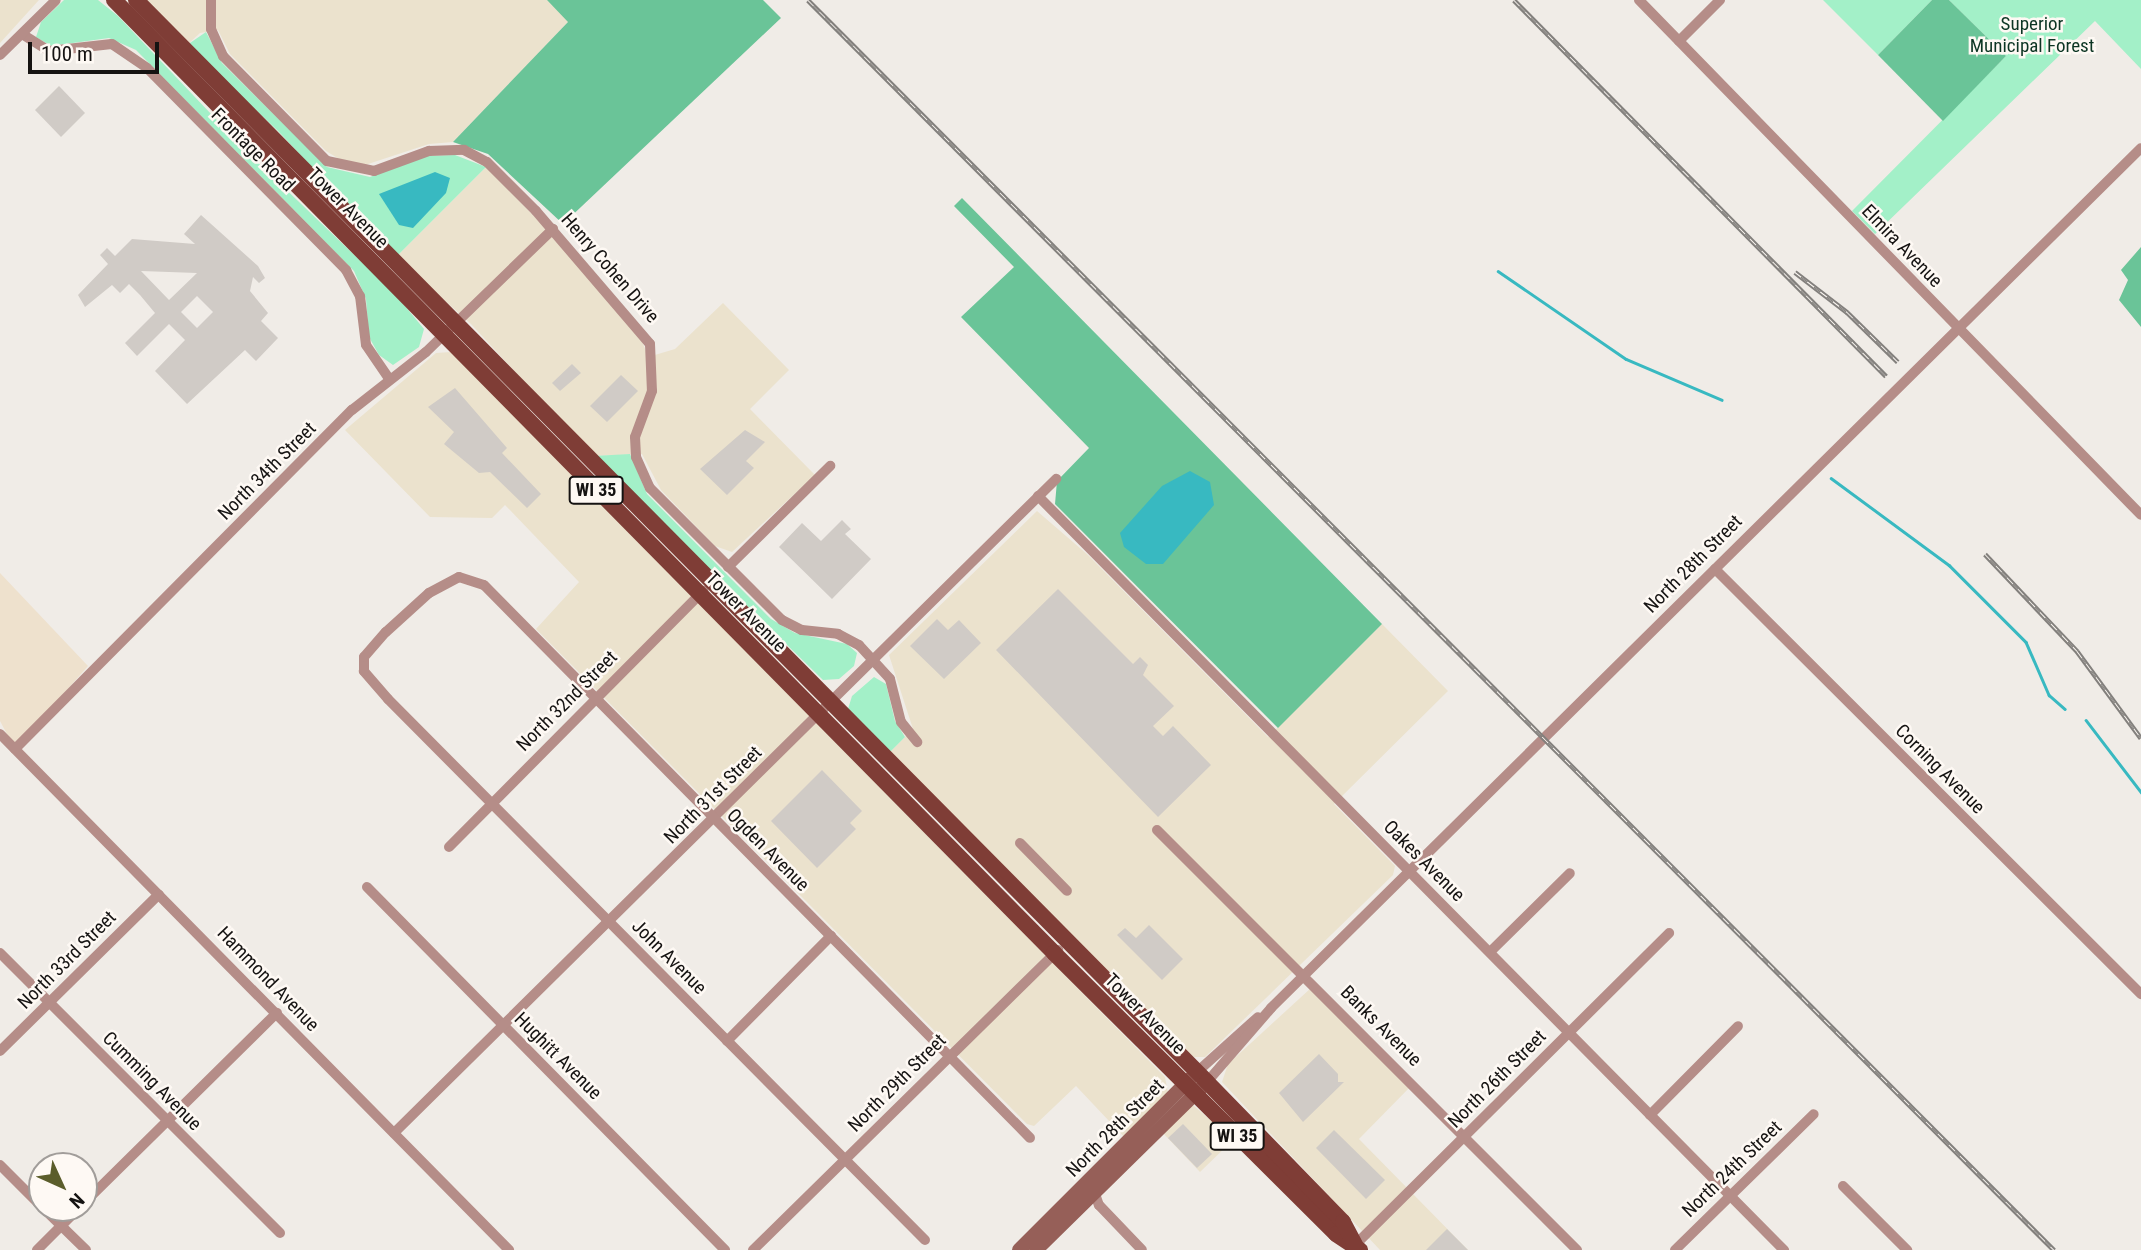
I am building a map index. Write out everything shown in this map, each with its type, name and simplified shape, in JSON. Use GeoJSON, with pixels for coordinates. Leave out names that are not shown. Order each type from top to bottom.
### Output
{"type":"FeatureCollection","features":[{"type":"Feature","properties":{"kind":"main road","name":"Tower Avenue"},"geometry":{"type":"LineString","coordinates":[[114,0],[818,714],[1060,948],[1202,1077],[1343,1222],[1355,1248]]}},
{"type":"Feature","properties":{"kind":"main road","name":"Tower Avenue"},"geometry":{"type":"LineString","coordinates":[[136,0],[830,702],[1190,1089],[1336,1234],[1355,1248]]}},
{"type":"Feature","properties":{"kind":"main road","name":"North 28th Street"},"geometry":{"type":"LineString","coordinates":[[1035,1250],[1093,1194],[1202,1077]]}},
{"type":"Feature","properties":{"kind":"main road","name":"North 28th Street"},"geometry":{"type":"LineString","coordinates":[[1019,1250],[1126,1144],[1190,1089]]}},
{"type":"Feature","properties":{"kind":"street","name":"Henry Cohen Drive"},"geometry":{"type":"LineString","coordinates":[[211,0],[211,29],[223,56],[327,161],[374,172],[429,150],[464,150],[487,162],[553,229],[650,344],[652,391],[635,438],[644,477],[782,620],[846,637],[873,660],[890,679],[901,722],[918,742]]}},
{"type":"Feature","properties":{"kind":"street","name":"Elmira Avenue"},"geometry":{"type":"LineString","coordinates":[[1639,0],[2141,515]]}},
{"type":"Feature","properties":{"kind":"street"},"geometry":{"type":"LineString","coordinates":[[1679,41],[1720,0]]}},
{"type":"Feature","properties":{"kind":"street"},"geometry":{"type":"LineString","coordinates":[[0,55],[52,1]]}},
{"type":"Feature","properties":{"kind":"street","name":"Frontage Road"},"geometry":{"type":"LineString","coordinates":[[22,34],[49,51],[112,44],[147,68],[346,270],[360,296],[366,345],[390,380]]}},
{"type":"Feature","properties":{"kind":"street","name":"North 28th Street"},"geometry":{"type":"LineString","coordinates":[[1202,1077],[2141,148]]}},
{"type":"Feature","properties":{"kind":"street","name":"North 34th Street"},"geometry":{"type":"LineString","coordinates":[[15,749],[352,410],[444,335],[553,229]]}},
{"type":"Feature","properties":{"kind":"street"},"geometry":{"type":"LineString","coordinates":[[728,567],[830,466]]}},
{"type":"Feature","properties":{"kind":"street","name":"North 31st Street"},"geometry":{"type":"LineString","coordinates":[[394,1133],[1056,480]]}},
{"type":"Feature","properties":{"kind":"street","name":"Oakes Avenue"},"geometry":{"type":"LineString","coordinates":[[1038,496],[1784,1250]]}},
{"type":"Feature","properties":{"kind":"street","name":"Corning Avenue"},"geometry":{"type":"LineString","coordinates":[[1715,569],[2141,994]]}},
{"type":"Feature","properties":{"kind":"street","name":"Ogden Avenue"},"geometry":{"type":"LineString","coordinates":[[388,699],[365,671],[364,657],[429,593],[459,577],[484,585],[713,820],[1030,1138]]}},
{"type":"Feature","properties":{"kind":"street","name":"North 32nd Street"},"geometry":{"type":"LineString","coordinates":[[449,847],[489,803],[712,582]]}},
{"type":"Feature","properties":{"kind":"street","name":"John Avenue"},"geometry":{"type":"LineString","coordinates":[[388,699],[925,1240]]}},
{"type":"Feature","properties":{"kind":"street","name":"Hammond Avenue"},"geometry":{"type":"LineString","coordinates":[[0,734],[509,1250]]}},
{"type":"Feature","properties":{"kind":"street","name":"Banks Avenue"},"geometry":{"type":"LineString","coordinates":[[1157,830],[1305,974],[1577,1250]]}},
{"type":"Feature","properties":{"kind":"street"},"geometry":{"type":"LineString","coordinates":[[1020,843],[1067,891]]}},
{"type":"Feature","properties":{"kind":"street"},"geometry":{"type":"LineString","coordinates":[[1490,952],[1570,873]]}},
{"type":"Feature","properties":{"kind":"street","name":"Hughitt Avenue"},"geometry":{"type":"LineString","coordinates":[[368,887],[725,1250]]}},
{"type":"Feature","properties":{"kind":"street","name":"North 33rd Street"},"geometry":{"type":"LineString","coordinates":[[0,1051],[159,894]]}},
{"type":"Feature","properties":{"kind":"street","name":"North 26th Street"},"geometry":{"type":"LineString","coordinates":[[1355,1248],[1669,933]]}},
{"type":"Feature","properties":{"kind":"street"},"geometry":{"type":"LineString","coordinates":[[727,1041],[831,936]]}},
{"type":"Feature","properties":{"kind":"street","name":"North 29th Street"},"geometry":{"type":"LineString","coordinates":[[753,1250],[1060,948]]}},
{"type":"Feature","properties":{"kind":"street","name":"Cumming Avenue"},"geometry":{"type":"LineString","coordinates":[[0,953],[280,1233]]}},
{"type":"Feature","properties":{"kind":"street"},"geometry":{"type":"LineString","coordinates":[[98,1189],[277,1013]]}},
{"type":"Feature","properties":{"kind":"street"},"geometry":{"type":"LineString","coordinates":[[1650,1115],[1738,1026]]}},
{"type":"Feature","properties":{"kind":"street","name":"North 24th Street"},"geometry":{"type":"LineString","coordinates":[[1675,1250],[1814,1114]]}},
{"type":"Feature","properties":{"kind":"street"},"geometry":{"type":"LineString","coordinates":[[1126,1144],[1093,1194],[1142,1250]]}},
{"type":"Feature","properties":{"kind":"street"},"geometry":{"type":"LineString","coordinates":[[0,1165],[28,1192]]}},
{"type":"Feature","properties":{"kind":"street"},"geometry":{"type":"LineString","coordinates":[[1843,1186],[1907,1250]]}},
{"type":"Feature","properties":{"kind":"street"},"geometry":{"type":"LineString","coordinates":[[57,1222],[86,1250]]}},
{"type":"Feature","properties":{"kind":"street"},"geometry":{"type":"LineString","coordinates":[[37,1250],[65,1222]]}},
{"type":"Feature","properties":{"kind":"shaded area"},"geometry":{"type":"Polygon","coordinates":[[[0,0],[39,0],[0,43],[0,0]]]}},
{"type":"Feature","properties":{"kind":"shaded area"},"geometry":{"type":"Polygon","coordinates":[[[142,0],[547,0],[569,21],[453,142],[429,144],[365,165],[344,162],[326,151],[230,54],[218,30],[200,33],[187,45],[142,0]]]}},
{"type":"Feature","properties":{"kind":"shaded area"},"geometry":{"type":"Polygon","coordinates":[[[486,167],[563,246],[642,341],[648,357],[675,349],[723,303],[789,370],[750,409],[815,475],[732,552],[715,546],[661,490],[642,454],[593,456],[471,324],[396,257],[486,167]]]}},
{"type":"Feature","properties":{"kind":"shaded area"},"geometry":{"type":"Polygon","coordinates":[[[451,352],[1165,1077],[1168,1093],[1127,1140],[1076,1086],[1034,1126],[1027,1124],[536,629],[579,582],[505,505],[492,518],[430,517],[345,430],[436,353],[451,352]]]}},
{"type":"Feature","properties":{"kind":"shaded area"},"geometry":{"type":"Polygon","coordinates":[[[1037,511],[1088,555],[1268,737],[1382,624],[1448,691],[1334,804],[1395,866],[1393,875],[1205,1057],[1194,1057],[1161,1030],[888,754],[913,729],[889,655],[1037,511]]]}},
{"type":"Feature","properties":{"kind":"shaded area"},"geometry":{"type":"Polygon","coordinates":[[[0,573],[88,666],[15,749],[0,721],[0,573]]]}},
{"type":"Feature","properties":{"kind":"shaded area"},"geometry":{"type":"Polygon","coordinates":[[[1311,988],[1412,1085],[1359,1139],[1468,1250],[1380,1250],[1222,1082],[1228,1064],[1311,988]]]}},
{"type":"Feature","properties":{"kind":"shaded area"},"geometry":{"type":"Polygon","coordinates":[[[1193,1105],[1233,1140],[1200,1172],[1161,1131],[1193,1105]]]}},
{"type":"Feature","properties":{"kind":"green space"},"geometry":{"type":"Polygon","coordinates":[[[64,0],[98,0],[118,16],[250,155],[395,294],[424,329],[419,347],[393,365],[379,355],[369,337],[366,299],[354,271],[136,50],[109,38],[51,46],[36,37],[41,22],[64,0]]]}},
{"type":"Feature","properties":{"kind":"green space"},"geometry":{"type":"Polygon","coordinates":[[[547,0],[763,0],[781,18],[563,224],[488,154],[453,142],[568,22],[547,0]]]}},
{"type":"Feature","properties":{"kind":"green space","name":"Superior Municipal Forest"},"geometry":{"type":"Polygon","coordinates":[[[1823,0],[1932,0],[1878,55],[1823,0]]]}},
{"type":"Feature","properties":{"kind":"green space"},"geometry":{"type":"Polygon","coordinates":[[[1932,0],[1949,0],[2006,56],[1943,121],[1878,55],[1932,0]]]}},
{"type":"Feature","properties":{"kind":"green space","name":"Superior Municipal Forest"},"geometry":{"type":"Polygon","coordinates":[[[1949,0],[2141,0],[2141,69],[2095,21],[1875,234],[1852,211],[2006,56],[1949,0]]]}},
{"type":"Feature","properties":{"kind":"green space"},"geometry":{"type":"Polygon","coordinates":[[[206,32],[222,63],[327,167],[370,177],[425,156],[455,155],[486,167],[396,257],[278,131],[187,45],[206,32]]]}},
{"type":"Feature","properties":{"kind":"green space"},"geometry":{"type":"Polygon","coordinates":[[[962,198],[1382,624],[1278,728],[1055,504],[1057,481],[1089,448],[961,317],[1014,267],[954,206],[962,198]]]}},
{"type":"Feature","properties":{"kind":"green space"},"geometry":{"type":"Polygon","coordinates":[[[2141,247],[2141,327],[2119,300],[2128,280],[2121,270],[2141,247]]]}},
{"type":"Feature","properties":{"kind":"green space"},"geometry":{"type":"Polygon","coordinates":[[[630,454],[647,494],[771,619],[795,633],[847,644],[857,653],[854,666],[839,679],[823,680],[593,456],[630,454]]]}},
{"type":"Feature","properties":{"kind":"green space"},"geometry":{"type":"Polygon","coordinates":[[[874,677],[886,684],[895,721],[905,737],[888,754],[848,709],[852,696],[874,677]]]}},
{"type":"Feature","properties":{"kind":"water"},"geometry":{"type":"Polygon","coordinates":[[[435,172],[450,178],[446,193],[413,228],[399,225],[379,194],[435,172]]]}},
{"type":"Feature","properties":{"kind":"water"},"geometry":{"type":"Polygon","coordinates":[[[1190,471],[1210,482],[1214,505],[1163,564],[1146,564],[1124,547],[1120,533],[1162,486],[1190,471]]]}},
{"type":"Feature","properties":{"kind":"building"},"geometry":{"type":"Polygon","coordinates":[[[59,86],[85,113],[61,137],[35,110],[59,86]]]}},
{"type":"Feature","properties":{"kind":"building"},"geometry":{"type":"Polygon","coordinates":[[[201,215],[258,266],[265,278],[259,283],[253,277],[250,291],[268,313],[261,321],[278,338],[256,361],[245,350],[187,404],[155,371],[185,340],[169,324],[137,356],[125,343],[155,313],[129,284],[120,293],[112,285],[85,307],[78,295],[108,264],[100,255],[107,248],[115,256],[132,239],[195,244],[184,234],[201,215]],[[141,271],[169,300],[197,273],[141,271]],[[197,296],[181,312],[197,328],[213,312],[197,296]]]}},
{"type":"Feature","properties":{"kind":"building"},"geometry":{"type":"Polygon","coordinates":[[[572,364],[581,373],[560,391],[552,383],[572,364]]]}},
{"type":"Feature","properties":{"kind":"building"},"geometry":{"type":"Polygon","coordinates":[[[621,375],[638,391],[607,422],[590,406],[621,375]]]}},
{"type":"Feature","properties":{"kind":"building"},"geometry":{"type":"Polygon","coordinates":[[[455,388],[507,448],[502,453],[541,494],[527,508],[490,472],[479,473],[444,444],[454,432],[428,407],[455,388]]]}},
{"type":"Feature","properties":{"kind":"building"},"geometry":{"type":"Polygon","coordinates":[[[745,430],[765,442],[746,461],[754,468],[727,495],[700,469],[745,430]]]}},
{"type":"Feature","properties":{"kind":"building"},"geometry":{"type":"Polygon","coordinates":[[[842,520],[851,529],[845,534],[871,559],[832,599],[779,547],[802,523],[821,541],[842,520]]]}},
{"type":"Feature","properties":{"kind":"building"},"geometry":{"type":"Polygon","coordinates":[[[1058,589],[1133,664],[1140,657],[1148,665],[1143,675],[1174,706],[1153,726],[1163,736],[1173,726],[1211,765],[1158,817],[996,650],[1058,589]]]}},
{"type":"Feature","properties":{"kind":"building"},"geometry":{"type":"Polygon","coordinates":[[[937,619],[948,630],[959,620],[981,643],[944,679],[910,646],[937,619]]]}},
{"type":"Feature","properties":{"kind":"building"},"geometry":{"type":"Polygon","coordinates":[[[822,770],[862,811],[850,823],[856,829],[817,868],[771,821],[822,770]]]}},
{"type":"Feature","properties":{"kind":"building"},"geometry":{"type":"Polygon","coordinates":[[[1149,925],[1183,959],[1162,980],[1117,935],[1125,928],[1136,938],[1149,925]]]}},
{"type":"Feature","properties":{"kind":"building"},"geometry":{"type":"Polygon","coordinates":[[[1319,1054],[1338,1074],[1338,1082],[1344,1082],[1303,1122],[1279,1093],[1319,1054]]]}},
{"type":"Feature","properties":{"kind":"building"},"geometry":{"type":"Polygon","coordinates":[[[1183,1124],[1212,1154],[1197,1168],[1168,1138],[1183,1124]]]}},
{"type":"Feature","properties":{"kind":"building"},"geometry":{"type":"Polygon","coordinates":[[[1334,1130],[1385,1180],[1366,1199],[1316,1148],[1334,1130]]]}},
{"type":"Feature","properties":{"kind":"building"},"geometry":{"type":"Polygon","coordinates":[[[1447,1229],[1468,1250],[1426,1250],[1447,1229]]]}},
{"type":"Feature","properties":{"kind":"waterway"},"geometry":{"type":"LineString","coordinates":[[1498,271],[1626,359],[1722,400]]}},
{"type":"Feature","properties":{"kind":"waterway"},"geometry":{"type":"LineString","coordinates":[[1831,478],[1949,565],[2026,642],[2049,695],[2065,709]]}},
{"type":"Feature","properties":{"kind":"waterway"},"geometry":{"type":"LineString","coordinates":[[2086,720],[2141,792]]}},
{"type":"Feature","properties":{"kind":"railway"},"geometry":{"type":"LineString","coordinates":[[808,0],[2054,1250]]}},
{"type":"Feature","properties":{"kind":"railway"},"geometry":{"type":"LineString","coordinates":[[1514,0],[1886,376]]}},
{"type":"Feature","properties":{"kind":"railway"},"geometry":{"type":"LineString","coordinates":[[1795,272],[1847,312],[1898,362]]}},
{"type":"Feature","properties":{"kind":"railway"},"geometry":{"type":"LineString","coordinates":[[1985,554],[2077,651],[2141,738]]}}]}
